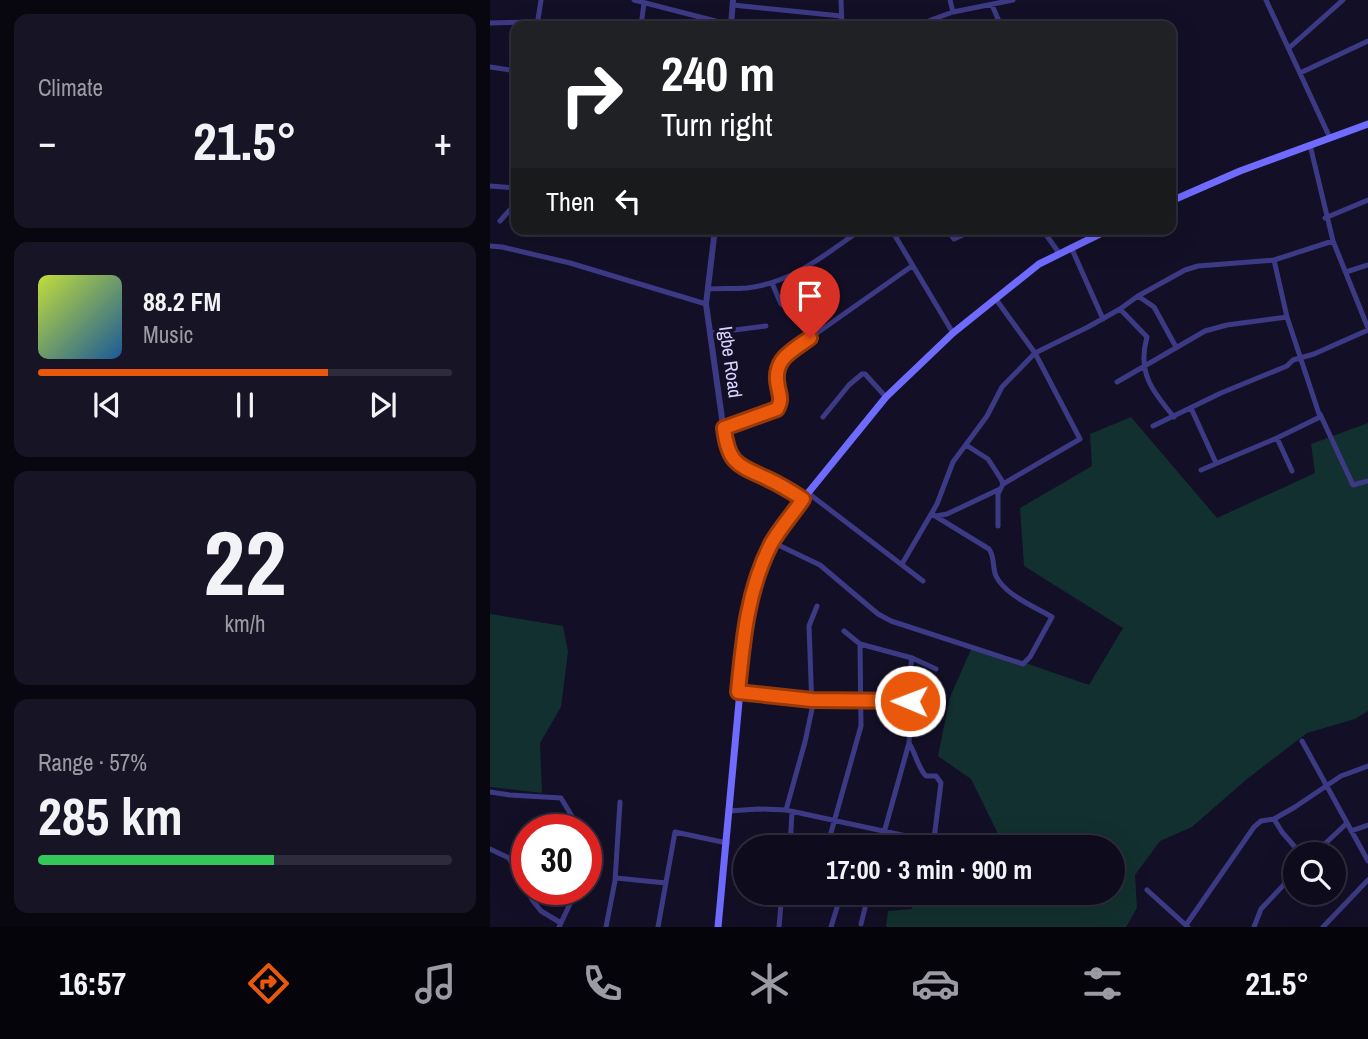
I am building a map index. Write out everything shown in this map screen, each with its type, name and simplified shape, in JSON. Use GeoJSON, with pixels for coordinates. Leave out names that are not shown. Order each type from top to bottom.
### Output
{"type":"FeatureCollection","features":[{"type":"Feature","properties":{"kind":"main road"},"geometry":{"type":"LineString","coordinates":[[1176,199],[1240,171],[1368,124]]}},
{"type":"Feature","properties":{"kind":"main road"},"geometry":{"type":"LineString","coordinates":[[718,927],[738,692],[750,598],[772,542],[886,397],[953,333],[1039,264],[1097,235]]}},
{"type":"Feature","properties":{"kind":"street"},"geometry":{"type":"LineString","coordinates":[[538,21],[541,0]]}},
{"type":"Feature","properties":{"kind":"street"},"geometry":{"type":"LineString","coordinates":[[634,0],[715,21]]}},
{"type":"Feature","properties":{"kind":"street"},"geometry":{"type":"LineString","coordinates":[[841,0],[842,21]]}},
{"type":"Feature","properties":{"kind":"street"},"geometry":{"type":"LineString","coordinates":[[950,0],[953,12]]}},
{"type":"Feature","properties":{"kind":"street"},"geometry":{"type":"LineString","coordinates":[[930,21],[953,12],[1013,0]]}},
{"type":"Feature","properties":{"kind":"street"},"geometry":{"type":"LineString","coordinates":[[1266,0],[1330,138]]}},
{"type":"Feature","properties":{"kind":"street"},"geometry":{"type":"LineString","coordinates":[[1289,48],[1342,0]]}},
{"type":"Feature","properties":{"kind":"street"},"geometry":{"type":"LineString","coordinates":[[641,21],[643,3]]}},
{"type":"Feature","properties":{"kind":"street"},"geometry":{"type":"LineString","coordinates":[[731,21],[733,3],[841,16]]}},
{"type":"Feature","properties":{"kind":"street"},"geometry":{"type":"LineString","coordinates":[[992,5],[999,21]]}},
{"type":"Feature","properties":{"kind":"street"},"geometry":{"type":"LineString","coordinates":[[490,23],[511,23]]}},
{"type":"Feature","properties":{"kind":"street"},"geometry":{"type":"LineString","coordinates":[[1300,73],[1368,41]]}},
{"type":"Feature","properties":{"kind":"street"},"geometry":{"type":"LineString","coordinates":[[490,67],[511,70]]}},
{"type":"Feature","properties":{"kind":"street"},"geometry":{"type":"LineString","coordinates":[[1153,426],[1368,329],[1325,218],[1310,145]]}},
{"type":"Feature","properties":{"kind":"street"},"geometry":{"type":"LineString","coordinates":[[490,186],[511,188]]}},
{"type":"Feature","properties":{"kind":"street"},"geometry":{"type":"LineString","coordinates":[[1325,218],[1368,200]]}},
{"type":"Feature","properties":{"kind":"street"},"geometry":{"type":"LineString","coordinates":[[500,221],[511,209]]}},
{"type":"Feature","properties":{"kind":"street","name":"Igbe Road"},"geometry":{"type":"LineString","coordinates":[[714,235],[706,304],[726,447],[738,465],[806,496]]}},
{"type":"Feature","properties":{"kind":"street"},"geometry":{"type":"LineString","coordinates":[[709,289],[747,288],[772,283],[817,261],[854,235]]}},
{"type":"Feature","properties":{"kind":"street"},"geometry":{"type":"LineString","coordinates":[[894,235],[953,333]]}},
{"type":"Feature","properties":{"kind":"street"},"geometry":{"type":"LineString","coordinates":[[1046,235],[1059,253]]}},
{"type":"Feature","properties":{"kind":"street"},"geometry":{"type":"LineString","coordinates":[[902,564],[934,515],[953,462],[987,416],[1002,387],[1035,353],[1120,309],[1185,270],[1198,266],[1274,260],[1333,241]]}},
{"type":"Feature","properties":{"kind":"street"},"geometry":{"type":"LineString","coordinates":[[490,246],[569,263],[706,304]]}},
{"type":"Feature","properties":{"kind":"street"},"geometry":{"type":"LineString","coordinates":[[1071,247],[1103,318]]}},
{"type":"Feature","properties":{"kind":"street"},"geometry":{"type":"LineString","coordinates":[[1274,260],[1287,317],[1320,413],[1353,485],[1368,481]]}},
{"type":"Feature","properties":{"kind":"street"},"geometry":{"type":"LineString","coordinates":[[1346,272],[1368,265]]}},
{"type":"Feature","properties":{"kind":"street"},"geometry":{"type":"LineString","coordinates":[[724,428],[777,409],[781,398],[777,383],[779,362],[785,355],[912,266]]}},
{"type":"Feature","properties":{"kind":"street"},"geometry":{"type":"LineString","coordinates":[[772,283],[781,304],[793,312],[810,338]]}},
{"type":"Feature","properties":{"kind":"street"},"geometry":{"type":"LineString","coordinates":[[1138,296],[1154,307],[1177,347]]}},
{"type":"Feature","properties":{"kind":"street"},"geometry":{"type":"LineString","coordinates":[[934,515],[947,513],[1002,486],[1080,439],[1035,353],[995,298]]}},
{"type":"Feature","properties":{"kind":"street"},"geometry":{"type":"LineString","coordinates":[[1120,309],[1147,337],[1143,367],[1149,384],[1174,417]]}},
{"type":"Feature","properties":{"kind":"street"},"geometry":{"type":"LineString","coordinates":[[1117,382],[1213,328],[1287,317]]}},
{"type":"Feature","properties":{"kind":"street"},"geometry":{"type":"LineString","coordinates":[[711,333],[766,326]]}},
{"type":"Feature","properties":{"kind":"street"},"geometry":{"type":"LineString","coordinates":[[823,417],[849,385],[862,374],[886,397]]}},
{"type":"Feature","properties":{"kind":"street"},"geometry":{"type":"LineString","coordinates":[[1191,408],[1216,463]]}},
{"type":"Feature","properties":{"kind":"street"},"geometry":{"type":"LineString","coordinates":[[1200,470],[1316,420],[1320,413]]}},
{"type":"Feature","properties":{"kind":"street"},"geometry":{"type":"LineString","coordinates":[[1277,438],[1292,471]]}},
{"type":"Feature","properties":{"kind":"street"},"geometry":{"type":"LineString","coordinates":[[966,445],[994,466],[1002,486],[998,494],[998,526]]}},
{"type":"Feature","properties":{"kind":"street"},"geometry":{"type":"LineString","coordinates":[[806,496],[923,580]]}},
{"type":"Feature","properties":{"kind":"street"},"geometry":{"type":"LineString","coordinates":[[772,542],[820,565],[878,614],[891,621],[1023,664],[1030,657],[1052,617],[1015,595],[999,580],[991,550],[934,515]]}},
{"type":"Feature","properties":{"kind":"street"},"geometry":{"type":"LineString","coordinates":[[790,835],[789,811],[812,700],[808,643],[809,626],[817,606]]}},
{"type":"Feature","properties":{"kind":"street"},"geometry":{"type":"LineString","coordinates":[[844,631],[860,644],[912,658],[936,669]]}},
{"type":"Feature","properties":{"kind":"street"},"geometry":{"type":"LineString","coordinates":[[830,835],[859,735],[862,700],[860,644]]}},
{"type":"Feature","properties":{"kind":"street"},"geometry":{"type":"LineString","coordinates":[[883,835],[909,743],[908,683],[912,658]]}},
{"type":"Feature","properties":{"kind":"street"},"geometry":{"type":"LineString","coordinates":[[738,692],[812,700],[910,701]]}},
{"type":"Feature","properties":{"kind":"street"},"geometry":{"type":"LineString","coordinates":[[1302,741],[1368,861]]}},
{"type":"Feature","properties":{"kind":"street"},"geometry":{"type":"LineString","coordinates":[[909,743],[923,773],[926,776],[936,776],[941,783],[934,835]]}},
{"type":"Feature","properties":{"kind":"street"},"geometry":{"type":"LineString","coordinates":[[1147,890],[1187,926],[1254,827],[1261,821],[1274,818],[1295,807],[1324,785],[1368,766]]}},
{"type":"Feature","properties":{"kind":"street"},"geometry":{"type":"LineString","coordinates":[[490,792],[561,798],[571,814]]}},
{"type":"Feature","properties":{"kind":"street"},"geometry":{"type":"LineString","coordinates":[[606,927],[616,878],[620,802]]}},
{"type":"Feature","properties":{"kind":"street"},"geometry":{"type":"LineString","coordinates":[[728,811],[789,811],[899,835]]}},
{"type":"Feature","properties":{"kind":"street"},"geometry":{"type":"LineString","coordinates":[[1274,818],[1291,842]]}},
{"type":"Feature","properties":{"kind":"street"},"geometry":{"type":"LineString","coordinates":[[1327,842],[1346,824]]}},
{"type":"Feature","properties":{"kind":"street"},"geometry":{"type":"LineString","coordinates":[[1351,831],[1368,825]]}},
{"type":"Feature","properties":{"kind":"street"},"geometry":{"type":"LineString","coordinates":[[658,927],[675,832],[727,843]]}},
{"type":"Feature","properties":{"kind":"street"},"geometry":{"type":"LineString","coordinates":[[490,849],[509,858],[533,901],[541,911],[560,925],[569,905]]}},
{"type":"Feature","properties":{"kind":"street"},"geometry":{"type":"LineString","coordinates":[[616,878],[666,883]]}},
{"type":"Feature","properties":{"kind":"street"},"geometry":{"type":"LineString","coordinates":[[1323,927],[1368,880]]}},
{"type":"Feature","properties":{"kind":"street"},"geometry":{"type":"LineString","coordinates":[[1254,927],[1261,909],[1283,886]]}},
{"type":"Feature","properties":{"kind":"street"},"geometry":{"type":"LineString","coordinates":[[779,927],[781,905]]}},
{"type":"Feature","properties":{"kind":"street"},"geometry":{"type":"LineString","coordinates":[[831,927],[838,905]]}},
{"type":"Feature","properties":{"kind":"street"},"geometry":{"type":"LineString","coordinates":[[862,923],[866,905]]}},
{"type":"Feature","properties":{"kind":"green space"},"geometry":{"type":"Polygon","coordinates":[[[1131,417],[1217,518],[1315,473],[1311,444],[1368,423],[1368,711],[1355,719],[1307,733],[1247,779],[1192,827],[1160,841],[1135,875],[1137,908],[1126,927],[886,927],[888,911],[912,909],[912,905],[1125,905],[1125,835],[999,835],[971,779],[938,756],[950,697],[973,645],[1089,685],[1123,628],[1024,566],[1020,508],[1092,466],[1090,434],[1131,417]]]}},
{"type":"Feature","properties":{"kind":"green space"},"geometry":{"type":"Polygon","coordinates":[[[490,614],[563,626],[568,652],[561,707],[540,743],[542,793],[490,787],[490,614]]]}},
{"type":"Feature","properties":{"kind":"route"},"geometry":{"type":"LineString","coordinates":[[810,338],[779,362],[777,383],[781,398],[777,409],[724,428],[726,447],[738,465],[779,484],[803,499],[772,542],[757,576],[747,616],[738,692],[812,700],[910,701]]}}]}
